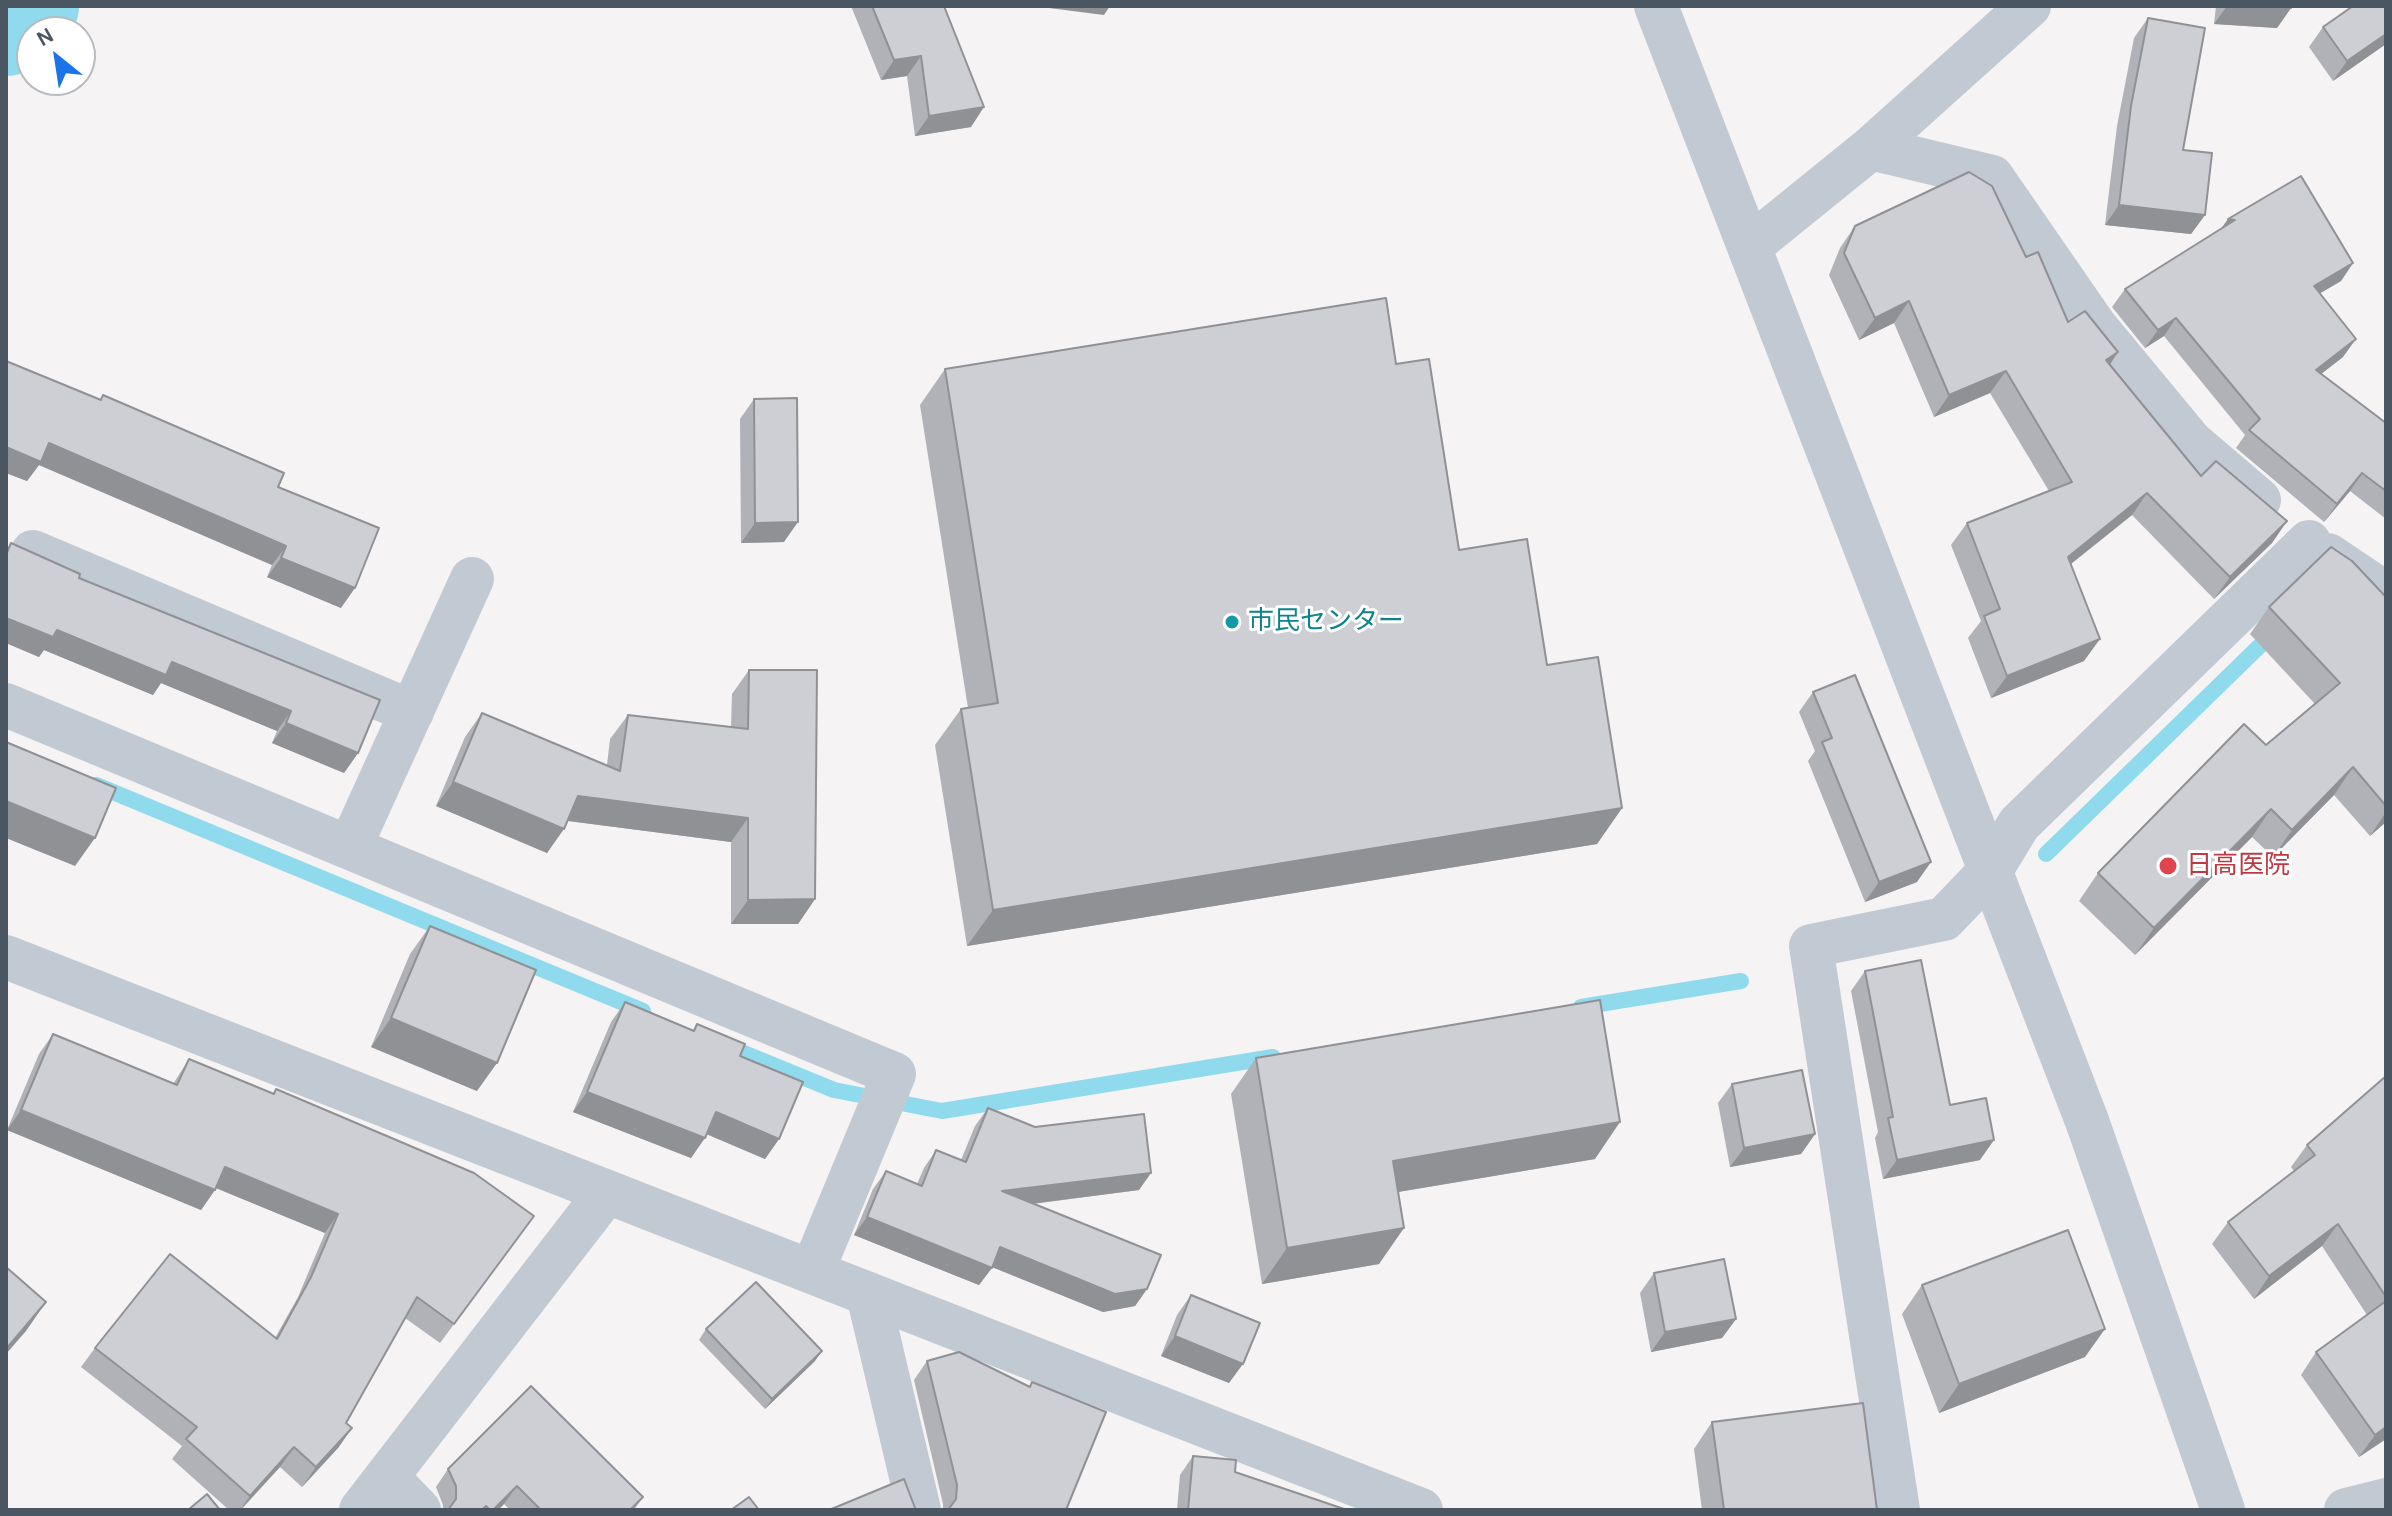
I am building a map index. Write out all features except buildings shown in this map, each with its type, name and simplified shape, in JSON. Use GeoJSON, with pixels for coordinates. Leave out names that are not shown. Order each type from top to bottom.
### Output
{"type":"FeatureCollection","features":[{"type":"Feature","properties":{"kind":"street"},"geometry":{"type":"LineString","coordinates":[[1656,6],[2087,1121],[2223,1510]]}},
{"type":"Feature","properties":{"kind":"street"},"geometry":{"type":"LineString","coordinates":[[1750,246],[1871,148],[2029,6]]}},
{"type":"Feature","properties":{"kind":"street"},"geometry":{"type":"LineString","coordinates":[[1871,148],[1992,177],[2095,326],[2191,442],[2309,542],[2386,594]]}},
{"type":"Feature","properties":{"kind":"street"},"geometry":{"type":"LineString","coordinates":[[1898,1510],[1811,946],[1944,919],[1991,870],[2019,824],[2309,542]]}},
{"type":"Feature","properties":{"kind":"street"},"geometry":{"type":"LineString","coordinates":[[33,552],[412,712]]}},
{"type":"Feature","properties":{"kind":"street"},"geometry":{"type":"LineString","coordinates":[[350,847],[472,579]]}},
{"type":"Feature","properties":{"kind":"street"},"geometry":{"type":"LineString","coordinates":[[6,705],[894,1074],[812,1272]]}},
{"type":"Feature","properties":{"kind":"street"},"geometry":{"type":"LineString","coordinates":[[6,957],[1421,1510]]}},
{"type":"Feature","properties":{"kind":"street"},"geometry":{"type":"LineString","coordinates":[[419,1510],[374,1494],[606,1193]]}},
{"type":"Feature","properties":{"kind":"street"},"geometry":{"type":"LineString","coordinates":[[868,1294],[919,1510]]}},
{"type":"Feature","properties":{"kind":"street"},"geometry":{"type":"LineString","coordinates":[[2346,1510],[2386,1500]]}},
{"type":"Feature","properties":{"kind":"waterway"},"geometry":{"type":"LineString","coordinates":[[6,30],[33,6]]}},
{"type":"Feature","properties":{"kind":"waterway"},"geometry":{"type":"LineString","coordinates":[[2046,854],[2274,632]]}},
{"type":"Feature","properties":{"kind":"waterway"},"geometry":{"type":"LineString","coordinates":[[96,785],[643,1011]]}},
{"type":"Feature","properties":{"kind":"waterway"},"geometry":{"type":"LineString","coordinates":[[1581,1007],[1741,981]]}},
{"type":"Feature","properties":{"kind":"waterway"},"geometry":{"type":"LineString","coordinates":[[724,1045],[834,1090],[942,1111],[1273,1057]]}},
{"type":"Feature","properties":{"kind":"place","name":"市民センター"},"geometry":{"type":"Point","coordinates":[1232,622]}},
{"type":"Feature","properties":{"kind":"place","name":"日高医院"},"geometry":{"type":"Point","coordinates":[2168,866]}}]}
